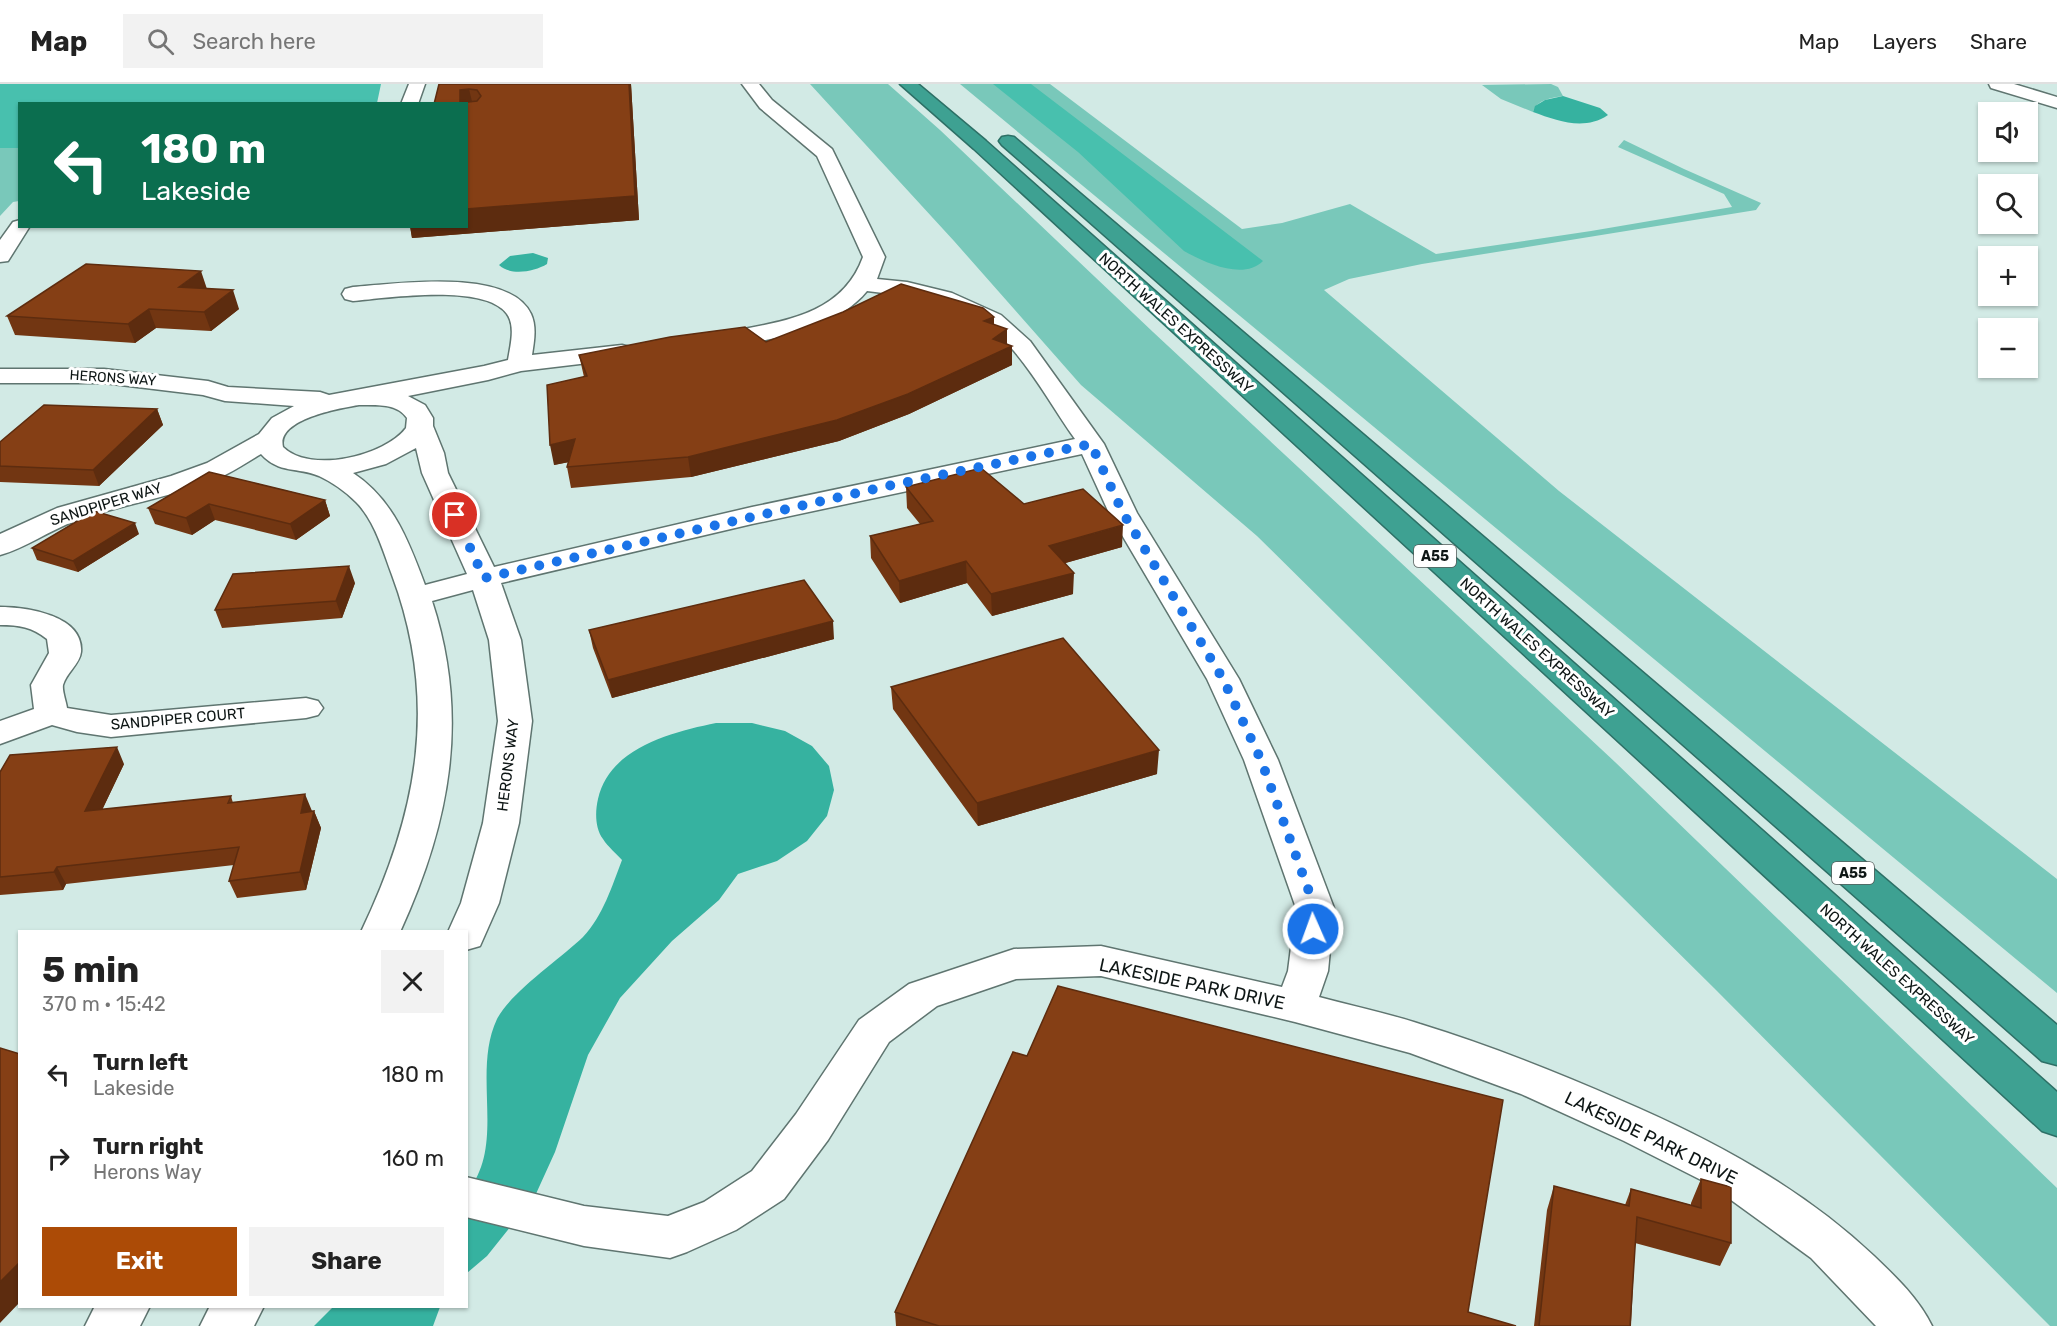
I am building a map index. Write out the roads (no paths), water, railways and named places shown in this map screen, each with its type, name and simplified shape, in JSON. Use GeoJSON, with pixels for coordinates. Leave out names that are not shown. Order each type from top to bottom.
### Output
{"type":"FeatureCollection","features":[{"type":"Feature","properties":{"kind":"highway","name":"NORTH WALES EXPRESSWAY"},"geometry":{"type":"LineString","coordinates":[[908,84],[989,153],[2057,1118]]}},
{"type":"Feature","properties":{"kind":"highway","name":"NORTH WALES EXPRESSWAY"},"geometry":{"type":"LineString","coordinates":[[943,84],[2057,1049]]}},
{"type":"Feature","properties":{"kind":"highway"},"geometry":{"type":"LineString","coordinates":[[1649,696],[2057,1032]]}},
{"type":"Feature","properties":{"kind":"highway"},"geometry":{"type":"LineString","coordinates":[[1959,1030],[2057,1124]]}},
{"type":"Feature","properties":{"kind":"street"},"geometry":{"type":"LineString","coordinates":[[410,102],[417,84]]}},
{"type":"Feature","properties":{"kind":"street"},"geometry":{"type":"LineString","coordinates":[[694,345],[751,336],[796,325],[828,312],[849,298],[864,284],[872,270],[874,257],[825,153],[766,104],[750,84]]}},
{"type":"Feature","properties":{"kind":"street"},"geometry":{"type":"LineString","coordinates":[[1997,84],[2057,103]]}},
{"type":"Feature","properties":{"kind":"street"},"geometry":{"type":"LineString","coordinates":[[0,256],[19,228]]}},
{"type":"Feature","properties":{"kind":"street"},"geometry":{"type":"LineString","coordinates":[[864,284],[907,289],[944,298],[993,320],[1022,346],[1091,444],[1123,513],[1223,679],[1261,760],[1315,908],[1308,971],[1295,1006]]}},
{"type":"Feature","properties":{"kind":"street"},"geometry":{"type":"LineString","coordinates":[[353,294],[444,288],[489,295],[509,304],[519,313],[522,336],[519,364]]}},
{"type":"Feature","properties":{"kind":"street"},"geometry":{"type":"LineString","coordinates":[[351,399],[488,373],[519,364],[637,350]]}},
{"type":"Feature","properties":{"kind":"street","name":"SANDPIPER WAY"},"geometry":{"type":"LineString","coordinates":[[181,482],[364,462],[408,442],[428,404],[440,394],[488,373]]}},
{"type":"Feature","properties":{"kind":"street","name":"HERONS WAY"},"geometry":{"type":"LineString","coordinates":[[0,376],[104,376],[208,388],[225,394],[291,400],[351,399]]}},
{"type":"Feature","properties":{"kind":"street","name":"HERONS WAY"},"geometry":{"type":"LineString","coordinates":[[225,394],[255,414],[271,436],[271,451],[277,458],[314,467]]}},
{"type":"Feature","properties":{"kind":"street"},"geometry":{"type":"LineString","coordinates":[[351,399],[394,400],[412,407],[419,421]]}},
{"type":"Feature","properties":{"kind":"street","name":"SANDPIPER WAY"},"geometry":{"type":"LineString","coordinates":[[0,546],[37,526],[67,514],[181,482],[216,469],[271,436],[285,420],[320,405],[351,399]]}},
{"type":"Feature","properties":{"kind":"street","name":"HERONS WAY"},"geometry":{"type":"LineString","coordinates":[[419,421],[431,453],[435,473],[484,578],[505,640],[515,721],[501,823],[480,903],[468,931]]}},
{"type":"Feature","properties":{"kind":"street"},"geometry":{"type":"LineString","coordinates":[[416,596],[484,578],[877,488],[1091,444]]}},
{"type":"Feature","properties":{"kind":"street"},"geometry":{"type":"LineString","coordinates":[[314,467],[360,489],[384,519],[416,596],[431,657],[436,720],[427,795],[398,896],[381,930]]}},
{"type":"Feature","properties":{"kind":"street"},"geometry":{"type":"LineString","coordinates":[[0,616],[20,616],[46,622],[62,636],[65,654],[47,685],[51,714],[0,733]]}},
{"type":"Feature","properties":{"kind":"street","name":"SANDPIPER COURT"},"geometry":{"type":"LineString","coordinates":[[51,714],[77,722],[111,726],[306,708]]}},
{"type":"Feature","properties":{"kind":"street","name":"LAKESIDE PARK DRIVE"},"geometry":{"type":"LineString","coordinates":[[468,1197],[577,1224],[670,1237],[720,1216],[768,1185],[812,1127],[874,1031],[923,995],[1014,963],[1101,962],[1295,1006],[1417,1039],[1536,1082],[1640,1128],[1725,1171],[1828,1243],[1876,1290],[1907,1326]]}},
{"type":"Feature","properties":{"kind":"street"},"geometry":{"type":"LineString","coordinates":[[110,1326],[124,1308]]}},
{"type":"Feature","properties":{"kind":"street"},"geometry":{"type":"LineString","coordinates":[[225,1326],[238,1308]]}}]}
